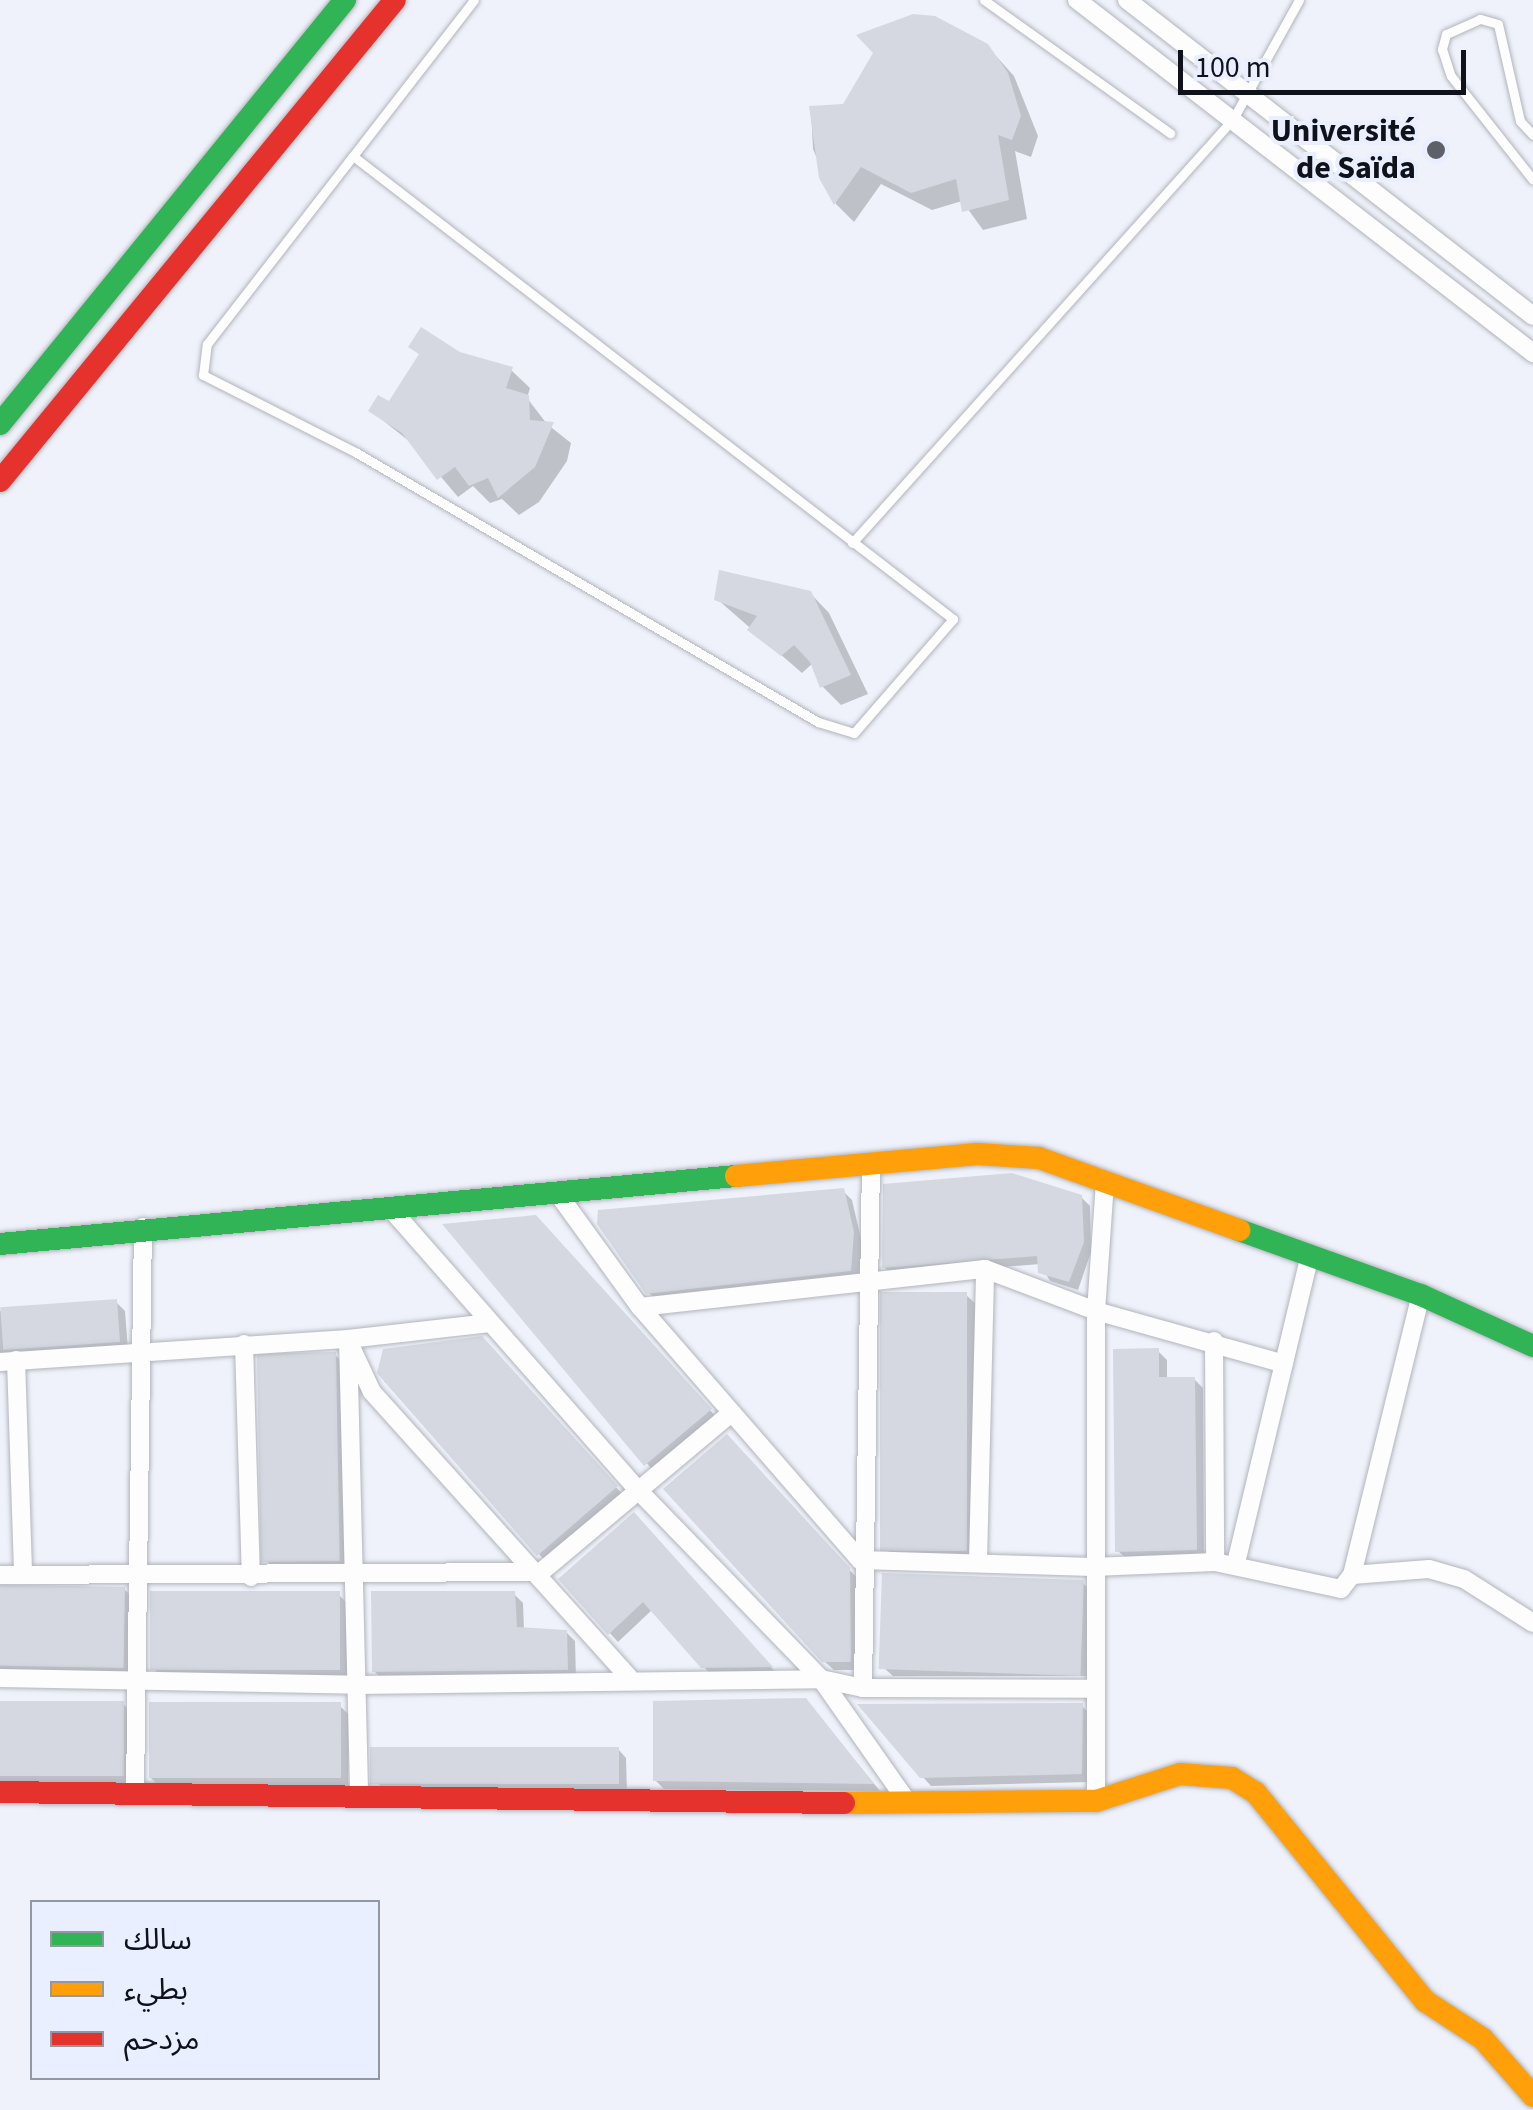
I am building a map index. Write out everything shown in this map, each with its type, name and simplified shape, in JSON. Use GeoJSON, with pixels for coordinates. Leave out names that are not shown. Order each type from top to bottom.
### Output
{"type":"FeatureCollection","features":[{"type":"Feature","properties":{"kind":"street"},"geometry":{"type":"LineString","coordinates":[[0,424],[345,0]]}},
{"type":"Feature","properties":{"kind":"street"},"geometry":{"type":"LineString","coordinates":[[0,480],[395,0]]}},
{"type":"Feature","properties":{"kind":"street"},"geometry":{"type":"LineString","coordinates":[[1077,0],[1533,354]]}},
{"type":"Feature","properties":{"kind":"street"},"geometry":{"type":"LineString","coordinates":[[1127,0],[1533,316]]}},
{"type":"Feature","properties":{"kind":"street"},"geometry":{"type":"LineString","coordinates":[[0,1244],[143,1227],[391,1209],[977,1154],[1039,1158],[1421,1295],[1533,1346]]}},
{"type":"Feature","properties":{"kind":"street"},"geometry":{"type":"LineString","coordinates":[[863,1688],[860,1560],[871,1164]]}},
{"type":"Feature","properties":{"kind":"street"},"geometry":{"type":"LineString","coordinates":[[1096,1801],[1096,1311],[1106,1182]]}},
{"type":"Feature","properties":{"kind":"street"},"geometry":{"type":"LineString","coordinates":[[556,1191],[640,1307],[860,1560],[1093,1567],[1215,1562],[1332,1590],[1346,1585],[1352,1575],[1421,1295]]}},
{"type":"Feature","properties":{"kind":"street"},"geometry":{"type":"LineString","coordinates":[[391,1209],[637,1489],[820,1679],[908,1804]]}},
{"type":"Feature","properties":{"kind":"street"},"geometry":{"type":"LineString","coordinates":[[134,1790],[140,1680],[137,1578],[143,1227]]}},
{"type":"Feature","properties":{"kind":"street"},"geometry":{"type":"LineString","coordinates":[[1236,1564],[1310,1258]]}},
{"type":"Feature","properties":{"kind":"street"},"geometry":{"type":"LineString","coordinates":[[640,1307],[869,1278],[985,1269],[1096,1311],[1214,1341],[1284,1364]]}},
{"type":"Feature","properties":{"kind":"street"},"geometry":{"type":"LineString","coordinates":[[978,1562],[985,1269]]}},
{"type":"Feature","properties":{"kind":"street"},"geometry":{"type":"LineString","coordinates":[[23,1574],[8,1361],[348,1339],[490,1322]]}},
{"type":"Feature","properties":{"kind":"street"},"geometry":{"type":"LineString","coordinates":[[348,1339],[372,1392],[541,1572],[630,1677]]}},
{"type":"Feature","properties":{"kind":"street"},"geometry":{"type":"LineString","coordinates":[[348,1339],[358,1578],[359,1793]]}},
{"type":"Feature","properties":{"kind":"street"},"geometry":{"type":"LineString","coordinates":[[1214,1341],[1215,1562]]}},
{"type":"Feature","properties":{"kind":"street"},"geometry":{"type":"LineString","coordinates":[[244,1344],[251,1578]]}},
{"type":"Feature","properties":{"kind":"street"},"geometry":{"type":"LineString","coordinates":[[0,1574],[358,1578],[541,1572],[731,1413]]}},
{"type":"Feature","properties":{"kind":"street"},"geometry":{"type":"LineString","coordinates":[[1352,1575],[1429,1569],[1464,1580],[1533,1623]]}},
{"type":"Feature","properties":{"kind":"street"},"geometry":{"type":"LineString","coordinates":[[0,1678],[357,1685],[630,1677],[820,1679],[863,1688],[1096,1689]]}},
{"type":"Feature","properties":{"kind":"street"},"geometry":{"type":"LineString","coordinates":[[0,1792],[134,1790],[908,1804],[1096,1801],[1180,1774],[1242,1782],[1425,2001],[1483,2039],[1533,2096]]}},
{"type":"Feature","properties":{"kind":"lane"},"geometry":{"type":"LineString","coordinates":[[352,156],[952,619],[854,733],[818,722],[357,453],[209,380],[200,367],[207,344],[352,156],[474,0]]}},
{"type":"Feature","properties":{"kind":"lane"},"geometry":{"type":"LineString","coordinates":[[984,0],[1170,133]]}},
{"type":"Feature","properties":{"kind":"lane"},"geometry":{"type":"LineString","coordinates":[[852,543],[1233,119],[1251,93],[1299,0]]}},
{"type":"Feature","properties":{"kind":"lane"},"geometry":{"type":"LineString","coordinates":[[1533,136],[1520,121],[1498,24],[1480,19],[1446,34],[1442,49],[1450,76],[1533,180]]}},
{"type":"Feature","properties":{"kind":"building"},"geometry":{"type":"Polygon","coordinates":[[[913,14],[935,16],[988,44],[1008,73],[1021,116],[1012,140],[998,135],[1009,200],[962,212],[956,179],[911,193],[861,167],[834,205],[819,178],[809,106],[843,104],[873,53],[856,35],[913,14]]]}},
{"type":"Feature","properties":{"kind":"building"},"geometry":{"type":"Polygon","coordinates":[[[421,327],[460,352],[513,367],[506,388],[529,395],[530,420],[554,422],[535,467],[498,498],[488,478],[469,486],[455,467],[437,480],[402,433],[368,411],[378,395],[389,401],[419,354],[408,347],[421,327]]]}},
{"type":"Feature","properties":{"kind":"building"},"geometry":{"type":"Polygon","coordinates":[[[719,570],[811,591],[851,675],[820,688],[810,662],[794,645],[781,656],[747,630],[757,616],[714,600],[719,570]]]}},
{"type":"Feature","properties":{"kind":"building"},"geometry":{"type":"Polygon","coordinates":[[[1012,1173],[1082,1195],[1084,1242],[1069,1282],[1038,1273],[1037,1256],[882,1268],[883,1184],[1012,1173]]]}},
{"type":"Feature","properties":{"kind":"building"},"geometry":{"type":"Polygon","coordinates":[[[844,1188],[854,1232],[851,1271],[646,1294],[597,1224],[598,1210],[844,1188]]]}},
{"type":"Feature","properties":{"kind":"building"},"geometry":{"type":"Polygon","coordinates":[[[536,1215],[712,1409],[644,1466],[442,1224],[536,1215]]]}},
{"type":"Feature","properties":{"kind":"building"},"geometry":{"type":"Polygon","coordinates":[[[880,1292],[967,1292],[967,1551],[880,1551],[880,1292]]]}},
{"type":"Feature","properties":{"kind":"building"},"geometry":{"type":"Polygon","coordinates":[[[117,1299],[120,1342],[3,1350],[0,1307],[117,1299]]]}},
{"type":"Feature","properties":{"kind":"building"},"geometry":{"type":"Polygon","coordinates":[[[482,1336],[618,1486],[537,1556],[377,1373],[383,1349],[482,1336]]]}},
{"type":"Feature","properties":{"kind":"building"},"geometry":{"type":"Polygon","coordinates":[[[1159,1348],[1159,1377],[1195,1377],[1197,1550],[1115,1552],[1113,1349],[1159,1348]]]}},
{"type":"Feature","properties":{"kind":"building"},"geometry":{"type":"Polygon","coordinates":[[[336,1352],[340,1561],[261,1562],[257,1353],[336,1352]]]}},
{"type":"Feature","properties":{"kind":"building"},"geometry":{"type":"Polygon","coordinates":[[[727,1434],[850,1568],[851,1662],[822,1662],[663,1489],[727,1434]]]}},
{"type":"Feature","properties":{"kind":"building"},"geometry":{"type":"Polygon","coordinates":[[[634,1512],[773,1667],[701,1668],[643,1602],[608,1635],[558,1579],[634,1512]]]}},
{"type":"Feature","properties":{"kind":"building"},"geometry":{"type":"Polygon","coordinates":[[[882,1573],[1084,1580],[1081,1676],[879,1669],[882,1573]]]}},
{"type":"Feature","properties":{"kind":"building"},"geometry":{"type":"Polygon","coordinates":[[[0,1585],[125,1587],[124,1668],[0,1666],[0,1585]]]}},
{"type":"Feature","properties":{"kind":"building"},"geometry":{"type":"Polygon","coordinates":[[[150,1591],[340,1591],[340,1670],[150,1670],[150,1591]]]}},
{"type":"Feature","properties":{"kind":"building"},"geometry":{"type":"Polygon","coordinates":[[[371,1591],[515,1591],[517,1627],[567,1630],[568,1670],[372,1672],[371,1591]]]}},
{"type":"Feature","properties":{"kind":"building"},"geometry":{"type":"Polygon","coordinates":[[[806,1698],[874,1784],[653,1781],[653,1701],[806,1698]]]}},
{"type":"Feature","properties":{"kind":"building"},"geometry":{"type":"Polygon","coordinates":[[[0,1701],[124,1701],[124,1776],[0,1776],[0,1701]]]}},
{"type":"Feature","properties":{"kind":"building"},"geometry":{"type":"Polygon","coordinates":[[[149,1702],[341,1702],[341,1778],[149,1778],[149,1702]]]}},
{"type":"Feature","properties":{"kind":"building"},"geometry":{"type":"Polygon","coordinates":[[[1083,1703],[1082,1774],[920,1778],[857,1704],[1083,1703]]]}},
{"type":"Feature","properties":{"kind":"building"},"geometry":{"type":"Polygon","coordinates":[[[370,1747],[619,1747],[619,1784],[370,1784],[370,1747]]]}},
{"type":"Feature","properties":{"kind":"traffic: fast"},"geometry":{"type":"LineString","coordinates":[[0,424],[345,0]]}},
{"type":"Feature","properties":{"kind":"traffic: fast"},"geometry":{"type":"LineString","coordinates":[[0,1244],[736,1176]]}},
{"type":"Feature","properties":{"kind":"traffic: fast"},"geometry":{"type":"LineString","coordinates":[[1239,1230],[1421,1295],[1533,1346]]}},
{"type":"Feature","properties":{"kind":"traffic: slow"},"geometry":{"type":"LineString","coordinates":[[736,1176],[977,1154],[1039,1158],[1239,1230]]}},
{"type":"Feature","properties":{"kind":"traffic: slow"},"geometry":{"type":"LineString","coordinates":[[844,1803],[1096,1801],[1180,1774],[1232,1778],[1256,1793],[1425,2001],[1483,2039],[1533,2096]]}},
{"type":"Feature","properties":{"kind":"traffic: jam"},"geometry":{"type":"LineString","coordinates":[[0,481],[395,0]]}},
{"type":"Feature","properties":{"kind":"traffic: jam"},"geometry":{"type":"LineString","coordinates":[[0,1792],[844,1803]]}},
{"type":"Feature","properties":{"kind":"place","name":"Université de Saïda"},"geometry":{"type":"Point","coordinates":[1436,150]}}]}
